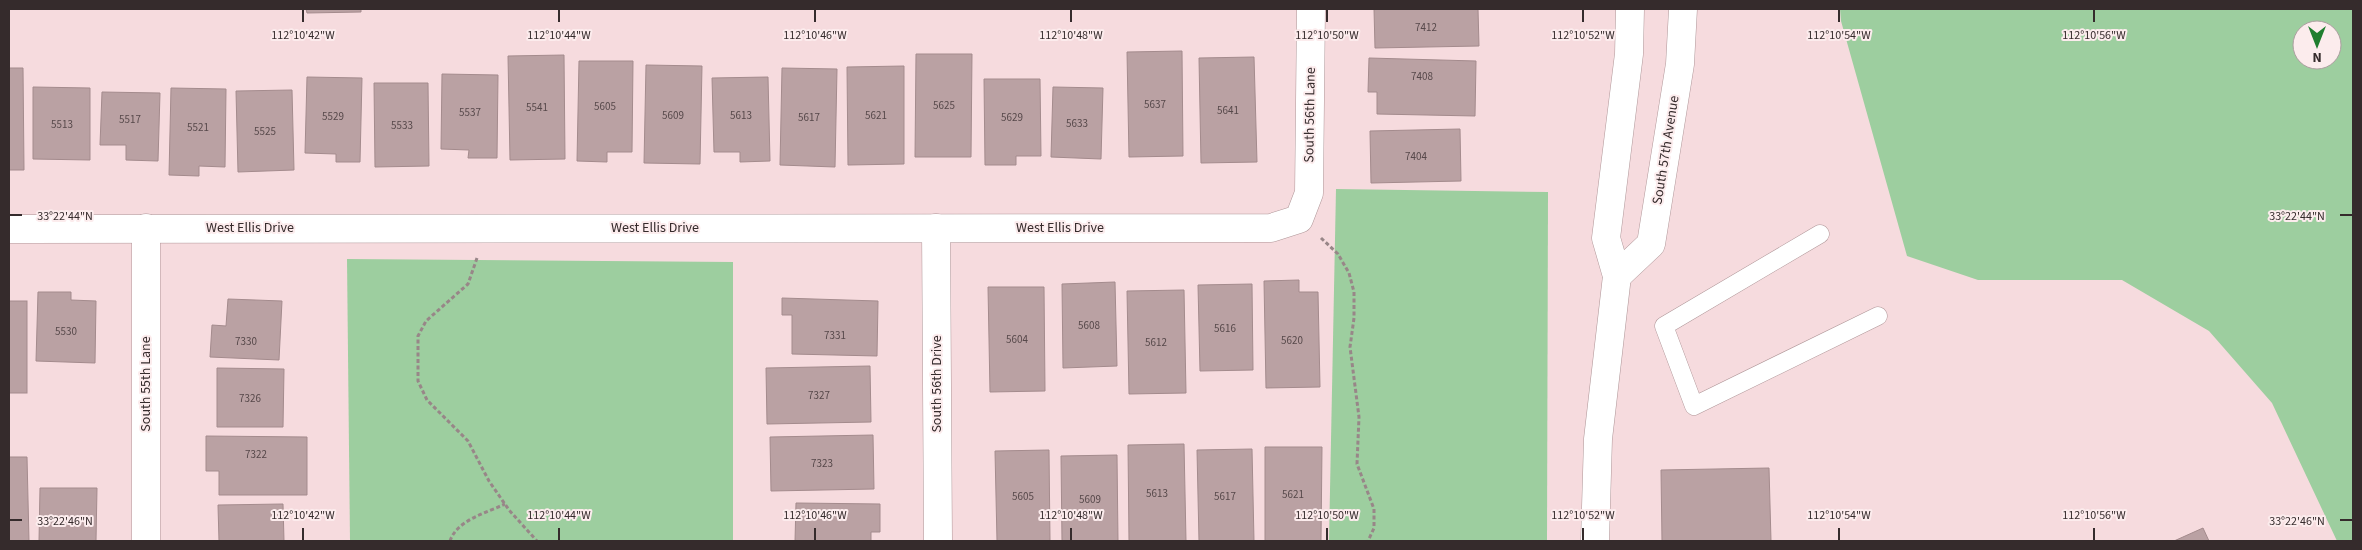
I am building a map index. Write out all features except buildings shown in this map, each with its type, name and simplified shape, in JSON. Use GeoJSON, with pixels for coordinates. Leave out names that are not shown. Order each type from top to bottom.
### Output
{"type":"FeatureCollection","features":[{"type":"Feature","properties":{"kind":"street","name":"South 56th Lane"},"geometry":{"type":"LineString","coordinates":[[1299,219],[1309,193],[1311,9]]}},
{"type":"Feature","properties":{"kind":"street"},"geometry":{"type":"LineString","coordinates":[[1595,541],[1598,439],[1617,276],[1606,238],[1629,54],[1630,9]]}},
{"type":"Feature","properties":{"kind":"street","name":"South 57th Avenue"},"geometry":{"type":"LineString","coordinates":[[1617,276],[1651,244],[1680,64],[1683,9]]}},
{"type":"Feature","properties":{"kind":"street","name":"West Ellis Drive"},"geometry":{"type":"LineString","coordinates":[[9,229],[1271,228],[1299,219]]}},
{"type":"Feature","properties":{"kind":"street","name":"South 55th Lane"},"geometry":{"type":"LineString","coordinates":[[146,228],[146,541]]}},
{"type":"Feature","properties":{"kind":"street","name":"South 56th Drive"},"geometry":{"type":"LineString","coordinates":[[936,228],[938,541]]}},
{"type":"Feature","properties":{"kind":"lane"},"geometry":{"type":"LineString","coordinates":[[1820,234],[1664,326],[1694,406],[1878,316]]}},
{"type":"Feature","properties":{"kind":"path"},"geometry":{"type":"LineString","coordinates":[[1299,219],[1338,254],[1349,272],[1354,292],[1354,318],[1350,347],[1359,418],[1356,464],[1374,509],[1374,528],[1368,541]]}},
{"type":"Feature","properties":{"kind":"path"},"geometry":{"type":"LineString","coordinates":[[479,228],[477,262],[468,284],[426,321],[418,336],[418,381],[427,400],[468,440],[489,481],[504,504],[537,541]]}},
{"type":"Feature","properties":{"kind":"path"},"geometry":{"type":"LineString","coordinates":[[450,541],[452,534],[460,525],[504,504]]}},
{"type":"Feature","properties":{"kind":"green space"},"geometry":{"type":"Polygon","coordinates":[[[1840,9],[2353,9],[2353,541],[2337,541],[2272,403],[2209,331],[2122,280],[1978,280],[1907,256],[1841,21],[1840,9]]]}},
{"type":"Feature","properties":{"kind":"green space"},"geometry":{"type":"Polygon","coordinates":[[[1336,189],[1548,192],[1547,541],[1329,541],[1336,189]]]}},
{"type":"Feature","properties":{"kind":"green space"},"geometry":{"type":"Polygon","coordinates":[[[347,259],[733,262],[733,541],[350,541],[347,259]]]}}]}
